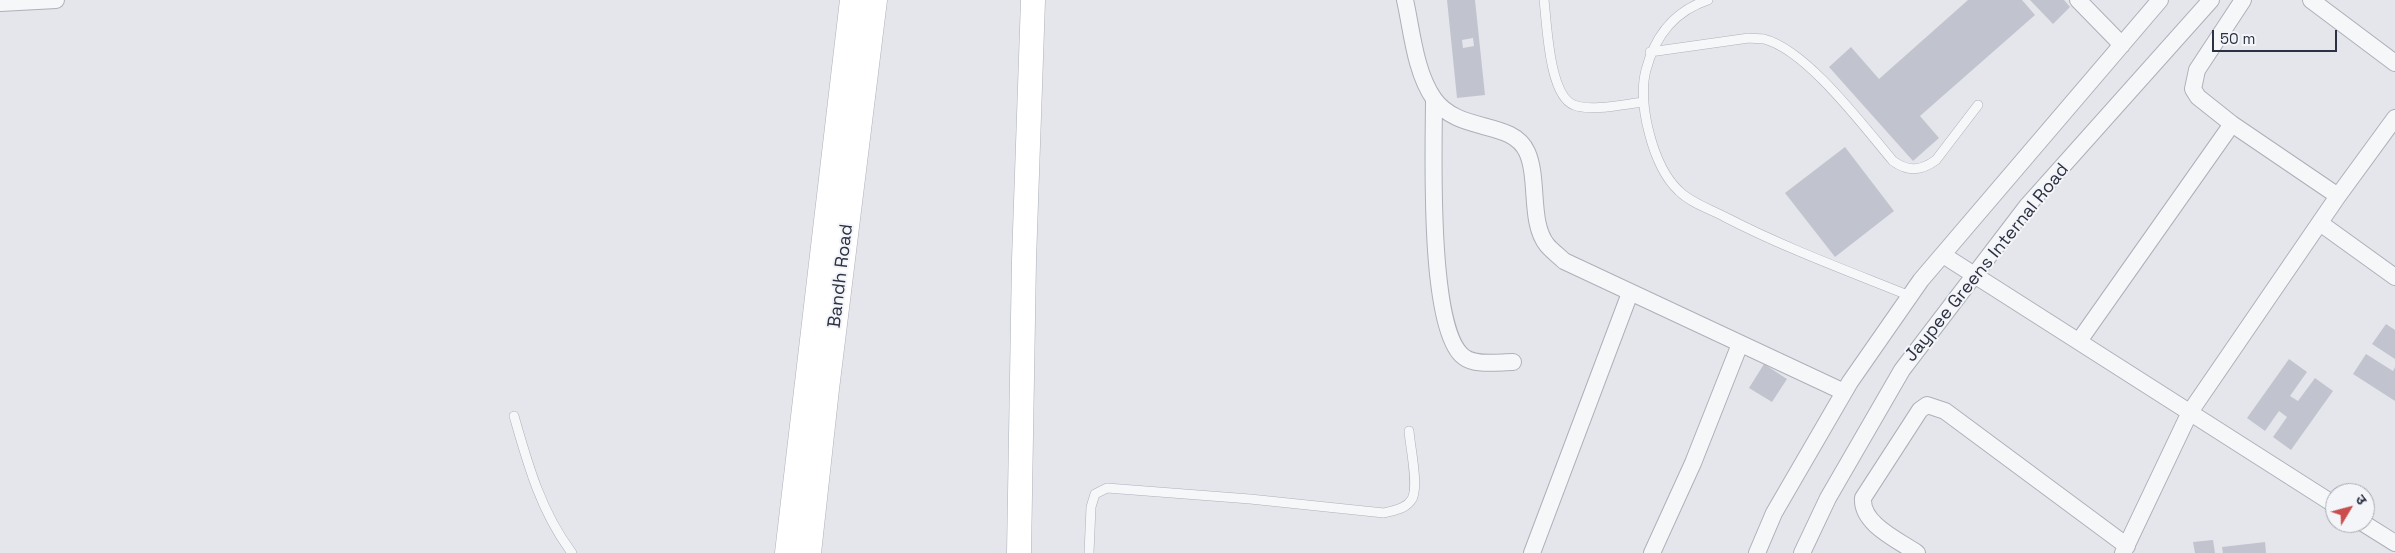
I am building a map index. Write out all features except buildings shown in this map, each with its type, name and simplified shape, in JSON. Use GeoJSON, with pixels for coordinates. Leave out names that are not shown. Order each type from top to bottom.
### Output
{"type":"FeatureCollection","features":[{"type":"Feature","properties":{"kind":"main road","name":"Bandh Road"},"geometry":{"type":"LineString","coordinates":[[787,553],[852,0]]}},
{"type":"Feature","properties":{"kind":"main road","name":"Bandh Road"},"geometry":{"type":"LineString","coordinates":[[809,553],[828,379],[875,0]]}},
{"type":"Feature","properties":{"kind":"main road"},"geometry":{"type":"LineString","coordinates":[[1019,553],[1024,269],[1033,0]]}},
{"type":"Feature","properties":{"kind":"street"},"geometry":{"type":"LineString","coordinates":[[0,3],[56,0]]}},
{"type":"Feature","properties":{"kind":"street"},"geometry":{"type":"LineString","coordinates":[[1405,0],[1422,72],[1434,98],[1450,114],[1472,124],[1496,129],[1517,138],[1527,152],[1539,224],[1546,244],[1564,260],[1630,293],[1844,392]]}},
{"type":"Feature","properties":{"kind":"street"},"geometry":{"type":"LineString","coordinates":[[2078,0],[2122,45]]}},
{"type":"Feature","properties":{"kind":"street","name":"Jaypee Greens Internal Road"},"geometry":{"type":"LineString","coordinates":[[1757,553],[1774,513],[1844,392],[1910,296],[2160,0]]}},
{"type":"Feature","properties":{"kind":"street","name":"Jaypee Greens Internal Road"},"geometry":{"type":"LineString","coordinates":[[1802,553],[1828,498],[1902,370],[2027,206],[2211,0]]}},
{"type":"Feature","properties":{"kind":"street"},"geometry":{"type":"LineString","coordinates":[[2243,0],[2197,70],[2193,89],[2198,97],[2232,124],[2338,196]]}},
{"type":"Feature","properties":{"kind":"street"},"geometry":{"type":"LineString","coordinates":[[2312,0],[2395,63]]}},
{"type":"Feature","properties":{"kind":"street"},"geometry":{"type":"LineString","coordinates":[[1434,98],[1436,260],[1450,335],[1462,356],[1471,361],[1512,362]]}},
{"type":"Feature","properties":{"kind":"street"},"geometry":{"type":"LineString","coordinates":[[1917,553],[1867,517],[1862,507],[1863,498],[1920,410],[1927,405],[1945,411],[2125,549],[2190,412],[2338,196],[2395,118]]}},
{"type":"Feature","properties":{"kind":"street"},"geometry":{"type":"LineString","coordinates":[[2080,341],[2232,124]]}},
{"type":"Feature","properties":{"kind":"street"},"geometry":{"type":"LineString","coordinates":[[2320,224],[2395,277]]}},
{"type":"Feature","properties":{"kind":"street"},"geometry":{"type":"LineString","coordinates":[[1943,255],[1973,277],[2080,341],[2325,499]]}},
{"type":"Feature","properties":{"kind":"street"},"geometry":{"type":"LineString","coordinates":[[1532,553],[1630,293]]}},
{"type":"Feature","properties":{"kind":"street"},"geometry":{"type":"LineString","coordinates":[[1652,553],[1693,462],[1740,344]]}},
{"type":"Feature","properties":{"kind":"street"},"geometry":{"type":"LineString","coordinates":[[2375,530],[2395,543]]}},
{"type":"Feature","properties":{"kind":"lane"},"geometry":{"type":"LineString","coordinates":[[1544,0],[1555,80],[1566,101],[1574,106],[1592,107],[1644,102]]}},
{"type":"Feature","properties":{"kind":"lane"},"geometry":{"type":"LineString","coordinates":[[1708,0],[1687,9],[1661,32],[1650,52],[1643,79],[1648,129],[1669,180],[1679,192],[1755,233],[1910,296]]}},
{"type":"Feature","properties":{"kind":"lane"},"geometry":{"type":"LineString","coordinates":[[1650,52],[1748,38],[1764,39],[1800,61],[1830,89],[1893,161],[1903,168],[1913,170],[1927,167],[1936,160],[1978,105]]}},
{"type":"Feature","properties":{"kind":"lane"},"geometry":{"type":"LineString","coordinates":[[514,416],[534,483],[546,512],[572,553]]}},
{"type":"Feature","properties":{"kind":"lane"},"geometry":{"type":"LineString","coordinates":[[1089,553],[1091,507],[1095,494],[1107,488],[1250,499],[1384,513],[1402,508],[1412,498],[1413,489],[1409,431]]}}]}
